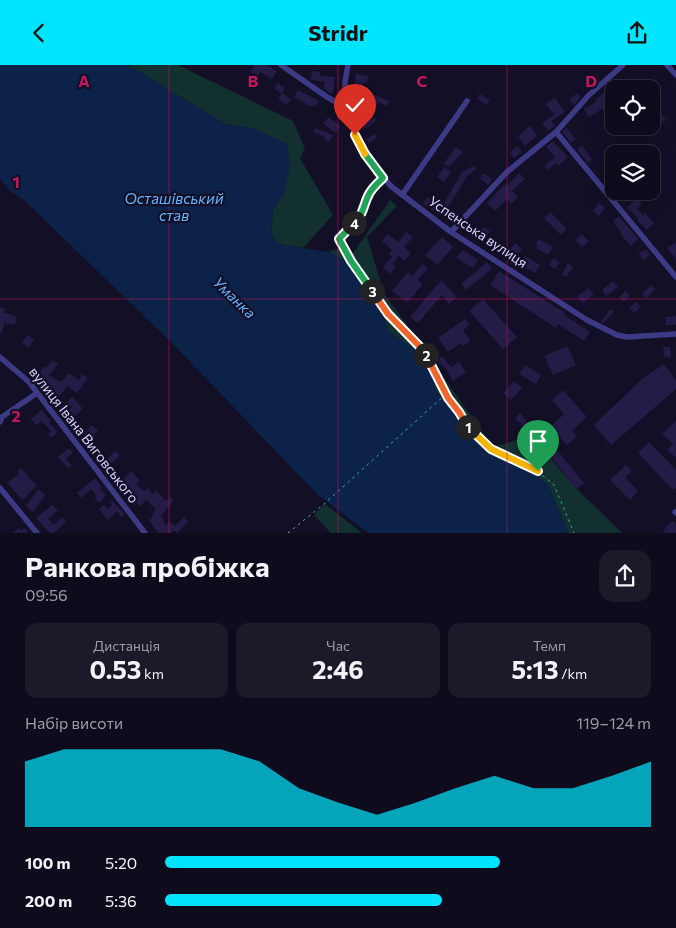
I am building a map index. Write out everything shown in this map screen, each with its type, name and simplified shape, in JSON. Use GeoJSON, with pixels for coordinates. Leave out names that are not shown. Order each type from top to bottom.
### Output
{"type":"FeatureCollection","features":[{"type":"Feature","properties":{"kind":"street"},"geometry":{"type":"LineString","coordinates":[[281,65],[346,108]]}},
{"type":"Feature","properties":{"kind":"street","name":"Успенська вулиця"},"geometry":{"type":"LineString","coordinates":[[348,65],[345,82],[346,108],[360,147],[383,178],[402,195],[451,232],[587,319],[616,335],[627,337],[676,334]]}},
{"type":"Feature","properties":{"kind":"street"},"geometry":{"type":"LineString","coordinates":[[451,232],[507,173],[556,131],[589,95],[622,65]]}},
{"type":"Feature","properties":{"kind":"street"},"geometry":{"type":"LineString","coordinates":[[667,65],[676,75]]}},
{"type":"Feature","properties":{"kind":"street"},"geometry":{"type":"LineString","coordinates":[[402,195],[467,101]]}},
{"type":"Feature","properties":{"kind":"street"},"geometry":{"type":"LineString","coordinates":[[556,131],[676,277]]}},
{"type":"Feature","properties":{"kind":"street","name":"вулиця Івана Виговського"},"geometry":{"type":"LineString","coordinates":[[0,357],[29,382],[145,533]]}},
{"type":"Feature","properties":{"kind":"street"},"geometry":{"type":"LineString","coordinates":[[0,422],[2,417],[38,393]]}},
{"type":"Feature","properties":{"kind":"street"},"geometry":{"type":"LineString","coordinates":[[0,488],[37,533]]}},
{"type":"Feature","properties":{"kind":"path"},"geometry":{"type":"LineString","coordinates":[[383,178],[373,188],[359,218],[339,239],[351,261],[388,314],[423,350],[446,394],[468,426],[488,447],[538,471],[554,485],[574,533]]}},
{"type":"Feature","properties":{"kind":"path"},"geometry":{"type":"LineString","coordinates":[[288,533],[324,504],[446,394]]}},
{"type":"Feature","properties":{"kind":"green space"},"geometry":{"type":"Polygon","coordinates":[[[128,65],[178,65],[293,121],[305,149],[300,158],[333,215],[303,248],[278,244],[271,234],[273,210],[285,191],[256,129],[225,124],[128,65]]]}},
{"type":"Feature","properties":{"kind":"green space"},"geometry":{"type":"Polygon","coordinates":[[[390,200],[397,206],[367,237],[384,293],[493,447],[531,436],[577,489],[622,533],[568,533],[548,485],[533,474],[489,454],[435,390],[433,374],[425,357],[388,331],[383,315],[347,262],[390,200]]]}},
{"type":"Feature","properties":{"kind":"green space"},"geometry":{"type":"Polygon","coordinates":[[[342,247],[347,262],[328,252],[342,247]]]}},
{"type":"Feature","properties":{"kind":"green space"},"geometry":{"type":"Polygon","coordinates":[[[325,504],[362,533],[331,533],[314,515],[325,504]]]}},
{"type":"Feature","properties":{"kind":"water","name":"Осташівський став"},"geometry":{"type":"Polygon","coordinates":[[[0,65],[128,65],[225,124],[256,129],[287,144],[290,166],[285,191],[273,210],[271,235],[278,244],[328,252],[347,262],[383,315],[388,331],[425,357],[433,374],[435,390],[489,454],[533,474],[548,485],[568,533],[368,533],[317,494],[173,344],[24,200],[9,190],[0,179],[0,65]]]}},
{"type":"Feature","properties":{"kind":"building"},"geometry":{"type":"Polygon","coordinates":[[[254,65],[266,65],[277,71],[272,79],[260,72],[258,76],[251,72],[254,65]]]}},
{"type":"Feature","properties":{"kind":"building"},"geometry":{"type":"Polygon","coordinates":[[[312,71],[320,72],[320,76],[335,77],[333,94],[324,89],[325,82],[311,80],[312,71]]]}},
{"type":"Feature","properties":{"kind":"building"},"geometry":{"type":"Polygon","coordinates":[[[356,74],[368,76],[367,83],[363,82],[362,88],[354,87],[356,74]]]}},
{"type":"Feature","properties":{"kind":"building"},"geometry":{"type":"Polygon","coordinates":[[[278,83],[285,88],[282,93],[274,89],[278,83]]]}},
{"type":"Feature","properties":{"kind":"building"},"geometry":{"type":"Polygon","coordinates":[[[298,90],[319,101],[315,107],[312,105],[311,107],[294,97],[298,90]]]}},
{"type":"Feature","properties":{"kind":"building"},"geometry":{"type":"Polygon","coordinates":[[[605,92],[605,110],[602,109],[589,117],[584,109],[596,102],[595,100],[605,92]]]}},
{"type":"Feature","properties":{"kind":"building"},"geometry":{"type":"Polygon","coordinates":[[[282,93],[291,99],[287,105],[278,99],[282,93]]]}},
{"type":"Feature","properties":{"kind":"building"},"geometry":{"type":"Polygon","coordinates":[[[577,93],[581,97],[574,105],[569,100],[577,93]]]}},
{"type":"Feature","properties":{"kind":"building"},"geometry":{"type":"Polygon","coordinates":[[[373,94],[389,101],[387,106],[379,102],[377,105],[369,102],[373,94]]]}},
{"type":"Feature","properties":{"kind":"building"},"geometry":{"type":"Polygon","coordinates":[[[480,94],[490,100],[487,105],[477,99],[480,94]]]}},
{"type":"Feature","properties":{"kind":"building"},"geometry":{"type":"Polygon","coordinates":[[[555,98],[565,112],[551,121],[555,126],[548,131],[542,123],[554,115],[546,104],[555,98]]]}},
{"type":"Feature","properties":{"kind":"building"},"geometry":{"type":"Polygon","coordinates":[[[660,114],[666,120],[660,125],[660,114]]]}},
{"type":"Feature","properties":{"kind":"building"},"geometry":{"type":"Polygon","coordinates":[[[363,116],[367,122],[375,117],[377,120],[365,129],[358,119],[363,116]]]}},
{"type":"Feature","properties":{"kind":"building"},"geometry":{"type":"Polygon","coordinates":[[[329,117],[340,126],[335,133],[323,123],[329,117]]]}},
{"type":"Feature","properties":{"kind":"building"},"geometry":{"type":"Polygon","coordinates":[[[530,126],[537,136],[525,146],[518,136],[530,126]]]}},
{"type":"Feature","properties":{"kind":"building"},"geometry":{"type":"Polygon","coordinates":[[[566,127],[576,139],[571,143],[562,132],[566,127]]]}},
{"type":"Feature","properties":{"kind":"building"},"geometry":{"type":"Polygon","coordinates":[[[315,128],[333,135],[329,142],[324,139],[325,137],[313,132],[315,128]]]}},
{"type":"Feature","properties":{"kind":"building"},"geometry":{"type":"Polygon","coordinates":[[[375,134],[377,138],[369,143],[366,139],[375,134]]]}},
{"type":"Feature","properties":{"kind":"building"},"geometry":{"type":"Polygon","coordinates":[[[553,141],[568,157],[558,166],[556,163],[547,170],[544,166],[555,157],[546,147],[553,141]]]}},
{"type":"Feature","properties":{"kind":"building"},"geometry":{"type":"Polygon","coordinates":[[[582,145],[592,159],[588,163],[577,149],[582,145]]]}},
{"type":"Feature","properties":{"kind":"building"},"geometry":{"type":"Polygon","coordinates":[[[518,146],[522,152],[514,158],[510,152],[518,146]]]}},
{"type":"Feature","properties":{"kind":"building"},"geometry":{"type":"Polygon","coordinates":[[[456,147],[463,152],[449,167],[444,163],[456,147]]]}},
{"type":"Feature","properties":{"kind":"building"},"geometry":{"type":"Polygon","coordinates":[[[474,166],[476,169],[468,175],[447,208],[457,213],[452,221],[423,204],[427,197],[442,207],[462,172],[474,166]]]}},
{"type":"Feature","properties":{"kind":"building"},"geometry":{"type":"Polygon","coordinates":[[[445,167],[451,172],[444,182],[437,177],[445,167]]]}},
{"type":"Feature","properties":{"kind":"building"},"geometry":{"type":"Polygon","coordinates":[[[484,173],[492,179],[488,185],[480,178],[484,173]]]}},
{"type":"Feature","properties":{"kind":"building"},"geometry":{"type":"Polygon","coordinates":[[[519,173],[525,179],[512,191],[518,197],[512,204],[507,199],[495,211],[487,203],[505,184],[506,186],[519,173]]]}},
{"type":"Feature","properties":{"kind":"building"},"geometry":{"type":"Polygon","coordinates":[[[634,200],[638,200],[642,203],[637,209],[643,215],[645,213],[654,223],[647,230],[627,208],[634,200]]]}},
{"type":"Feature","properties":{"kind":"building"},"geometry":{"type":"Polygon","coordinates":[[[599,203],[605,208],[599,216],[593,211],[599,203]]]}},
{"type":"Feature","properties":{"kind":"building"},"geometry":{"type":"Polygon","coordinates":[[[550,212],[567,229],[561,235],[544,218],[550,212]]]}},
{"type":"Feature","properties":{"kind":"building"},"geometry":{"type":"Polygon","coordinates":[[[619,216],[638,239],[631,246],[620,234],[622,233],[613,221],[619,216]]]}},
{"type":"Feature","properties":{"kind":"building"},"geometry":{"type":"Polygon","coordinates":[[[483,227],[490,231],[485,240],[472,233],[475,229],[480,232],[483,227]]]}},
{"type":"Feature","properties":{"kind":"building"},"geometry":{"type":"Polygon","coordinates":[[[406,232],[413,237],[404,247],[411,253],[405,261],[399,256],[392,264],[396,267],[390,274],[383,267],[392,257],[389,254],[392,250],[382,241],[388,234],[398,242],[406,232]]]}},
{"type":"Feature","properties":{"kind":"building"},"geometry":{"type":"Polygon","coordinates":[[[582,234],[589,241],[582,247],[575,240],[582,234]]]}},
{"type":"Feature","properties":{"kind":"building"},"geometry":{"type":"Polygon","coordinates":[[[442,237],[453,247],[437,265],[425,255],[442,237]]]}},
{"type":"Feature","properties":{"kind":"building"},"geometry":{"type":"Polygon","coordinates":[[[539,239],[553,247],[548,255],[536,248],[539,239]]]}},
{"type":"Feature","properties":{"kind":"building"},"geometry":{"type":"Polygon","coordinates":[[[676,242],[676,259],[667,248],[676,242]]]}},
{"type":"Feature","properties":{"kind":"building"},"geometry":{"type":"Polygon","coordinates":[[[515,243],[522,249],[513,260],[509,256],[511,252],[509,251],[515,243]]]}},
{"type":"Feature","properties":{"kind":"building"},"geometry":{"type":"Polygon","coordinates":[[[646,249],[650,255],[643,260],[639,253],[646,249]]]}},
{"type":"Feature","properties":{"kind":"building"},"geometry":{"type":"Polygon","coordinates":[[[462,250],[478,260],[473,268],[456,258],[462,250]]]}},
{"type":"Feature","properties":{"kind":"building"},"geometry":{"type":"Polygon","coordinates":[[[525,256],[540,265],[535,273],[520,264],[525,256]]]}},
{"type":"Feature","properties":{"kind":"building"},"geometry":{"type":"Polygon","coordinates":[[[554,258],[560,263],[554,269],[549,265],[554,258]]]}},
{"type":"Feature","properties":{"kind":"building"},"geometry":{"type":"Polygon","coordinates":[[[487,262],[492,269],[466,290],[461,284],[487,262]]]}},
{"type":"Feature","properties":{"kind":"building"},"geometry":{"type":"Polygon","coordinates":[[[568,263],[573,267],[566,277],[562,274],[568,263]]]}},
{"type":"Feature","properties":{"kind":"building"},"geometry":{"type":"Polygon","coordinates":[[[422,264],[428,268],[418,280],[423,284],[407,303],[392,291],[408,272],[412,276],[422,264]]]}},
{"type":"Feature","properties":{"kind":"building"},"geometry":{"type":"Polygon","coordinates":[[[499,271],[565,313],[564,315],[590,332],[584,341],[558,324],[556,328],[490,285],[499,271]]]}},
{"type":"Feature","properties":{"kind":"building"},"geometry":{"type":"Polygon","coordinates":[[[442,281],[457,297],[449,304],[442,295],[418,323],[410,317],[442,281]]]}},
{"type":"Feature","properties":{"kind":"building"},"geometry":{"type":"Polygon","coordinates":[[[613,281],[618,287],[606,296],[602,290],[613,281]]]}},
{"type":"Feature","properties":{"kind":"building"},"geometry":{"type":"Polygon","coordinates":[[[651,285],[655,289],[647,298],[642,294],[651,285]]]}},
{"type":"Feature","properties":{"kind":"building"},"geometry":{"type":"Polygon","coordinates":[[[588,288],[594,294],[583,303],[577,297],[588,288]]]}},
{"type":"Feature","properties":{"kind":"building"},"geometry":{"type":"Polygon","coordinates":[[[625,291],[630,296],[624,302],[619,297],[625,291]]]}},
{"type":"Feature","properties":{"kind":"building"},"geometry":{"type":"Polygon","coordinates":[[[483,299],[517,337],[503,349],[469,311],[483,299]]]}},
{"type":"Feature","properties":{"kind":"building"},"geometry":{"type":"Polygon","coordinates":[[[636,302],[641,307],[634,313],[629,308],[636,302]]]}},
{"type":"Feature","properties":{"kind":"building"},"geometry":{"type":"Polygon","coordinates":[[[0,307],[5,309],[4,313],[17,316],[15,325],[4,323],[2,334],[0,333],[0,307]]]}},
{"type":"Feature","properties":{"kind":"building"},"geometry":{"type":"Polygon","coordinates":[[[610,309],[614,312],[603,323],[601,322],[610,309]]]}},
{"type":"Feature","properties":{"kind":"building"},"geometry":{"type":"Polygon","coordinates":[[[676,316],[676,325],[666,325],[666,317],[676,316]]]}},
{"type":"Feature","properties":{"kind":"building"},"geometry":{"type":"Polygon","coordinates":[[[465,319],[469,325],[463,330],[471,341],[463,346],[461,343],[448,352],[438,338],[465,319]]]}},
{"type":"Feature","properties":{"kind":"building"},"geometry":{"type":"Polygon","coordinates":[[[27,335],[34,339],[29,348],[22,343],[27,335]]]}},
{"type":"Feature","properties":{"kind":"building"},"geometry":{"type":"Polygon","coordinates":[[[567,346],[576,365],[553,375],[544,356],[567,346]]]}},
{"type":"Feature","properties":{"kind":"building"},"geometry":{"type":"Polygon","coordinates":[[[663,347],[670,347],[671,357],[664,357],[663,347]]]}},
{"type":"Feature","properties":{"kind":"building"},"geometry":{"type":"Polygon","coordinates":[[[442,356],[451,367],[459,362],[466,372],[453,381],[447,370],[437,360],[442,356]]]}},
{"type":"Feature","properties":{"kind":"building"},"geometry":{"type":"Polygon","coordinates":[[[53,360],[58,364],[49,375],[61,382],[69,373],[79,380],[82,374],[88,378],[77,393],[67,386],[58,398],[41,387],[46,379],[38,374],[44,366],[46,368],[53,360]]]}},
{"type":"Feature","properties":{"kind":"building"},"geometry":{"type":"Polygon","coordinates":[[[664,364],[676,380],[676,389],[611,445],[594,425],[642,379],[664,364]]]}},
{"type":"Feature","properties":{"kind":"building"},"geometry":{"type":"Polygon","coordinates":[[[525,365],[541,375],[536,384],[519,374],[525,365]]]}},
{"type":"Feature","properties":{"kind":"building"},"geometry":{"type":"Polygon","coordinates":[[[514,381],[522,388],[511,400],[503,393],[514,381]]]}},
{"type":"Feature","properties":{"kind":"building"},"geometry":{"type":"Polygon","coordinates":[[[563,390],[587,417],[572,431],[577,436],[567,445],[550,427],[564,414],[552,400],[563,390]]]}},
{"type":"Feature","properties":{"kind":"building"},"geometry":{"type":"Polygon","coordinates":[[[72,396],[83,409],[74,417],[68,411],[72,407],[66,403],[72,396]]]}},
{"type":"Feature","properties":{"kind":"building"},"geometry":{"type":"Polygon","coordinates":[[[41,410],[58,432],[51,438],[48,434],[51,431],[41,421],[37,425],[31,419],[41,410]]]}},
{"type":"Feature","properties":{"kind":"building"},"geometry":{"type":"Polygon","coordinates":[[[520,413],[530,424],[525,428],[515,418],[520,413]]]}},
{"type":"Feature","properties":{"kind":"building"},"geometry":{"type":"Polygon","coordinates":[[[676,421],[676,458],[667,450],[673,444],[662,434],[676,421]]]}},
{"type":"Feature","properties":{"kind":"building"},"geometry":{"type":"Polygon","coordinates":[[[91,425],[98,430],[91,438],[85,433],[91,425]]]}},
{"type":"Feature","properties":{"kind":"building"},"geometry":{"type":"Polygon","coordinates":[[[544,434],[584,483],[577,489],[537,440],[544,434]]]}},
{"type":"Feature","properties":{"kind":"building"},"geometry":{"type":"Polygon","coordinates":[[[649,442],[676,470],[676,487],[673,490],[638,453],[649,442]]]}},
{"type":"Feature","properties":{"kind":"building"},"geometry":{"type":"Polygon","coordinates":[[[69,448],[73,453],[66,459],[72,466],[68,468],[58,457],[69,448]]]}},
{"type":"Feature","properties":{"kind":"building"},"geometry":{"type":"Polygon","coordinates":[[[115,451],[120,455],[112,463],[107,459],[115,451]]]}},
{"type":"Feature","properties":{"kind":"building"},"geometry":{"type":"Polygon","coordinates":[[[626,465],[632,471],[625,477],[638,491],[630,500],[610,480],[626,465]]]}},
{"type":"Feature","properties":{"kind":"building"},"geometry":{"type":"Polygon","coordinates":[[[21,468],[37,486],[22,500],[7,483],[19,474],[17,472],[21,468]]]}},
{"type":"Feature","properties":{"kind":"building"},"geometry":{"type":"Polygon","coordinates":[[[131,471],[140,480],[136,484],[144,491],[148,488],[152,494],[156,491],[166,501],[170,497],[174,500],[161,516],[166,525],[169,521],[175,526],[184,517],[188,522],[177,533],[174,530],[171,533],[158,533],[149,520],[153,517],[152,515],[156,509],[146,500],[140,506],[119,484],[131,471]]]}},
{"type":"Feature","properties":{"kind":"building"},"geometry":{"type":"Polygon","coordinates":[[[95,478],[102,487],[100,489],[106,495],[99,503],[91,489],[81,498],[77,493],[95,478]]]}},
{"type":"Feature","properties":{"kind":"building"},"geometry":{"type":"Polygon","coordinates":[[[38,489],[45,495],[33,512],[26,506],[38,489]]]}},
{"type":"Feature","properties":{"kind":"building"},"geometry":{"type":"Polygon","coordinates":[[[112,501],[125,514],[121,517],[117,511],[108,520],[99,509],[104,505],[108,509],[112,505],[110,503],[112,501]]]}},
{"type":"Feature","properties":{"kind":"building"},"geometry":{"type":"Polygon","coordinates":[[[52,505],[58,510],[48,519],[54,525],[62,517],[66,522],[54,533],[50,533],[36,518],[52,505]]]}},
{"type":"Feature","properties":{"kind":"building"},"geometry":{"type":"Polygon","coordinates":[[[672,521],[676,524],[676,533],[665,533],[663,531],[672,521]]]}},
{"type":"Feature","properties":{"kind":"building"},"geometry":{"type":"Polygon","coordinates":[[[19,528],[21,530],[24,528],[28,533],[12,533],[19,528]]]}},
{"type":"Feature","properties":{"kind":"route"},"geometry":{"type":"LineString","coordinates":[[355,135],[367,158],[383,178],[373,188],[359,218],[339,239],[351,261],[388,314],[423,350],[448,398],[468,426],[491,449],[538,471]]}},
{"type":"Feature","properties":{"kind":"water label","name":"Уманка"},"geometry":{"type":"Point","coordinates":[234,298]}}]}
